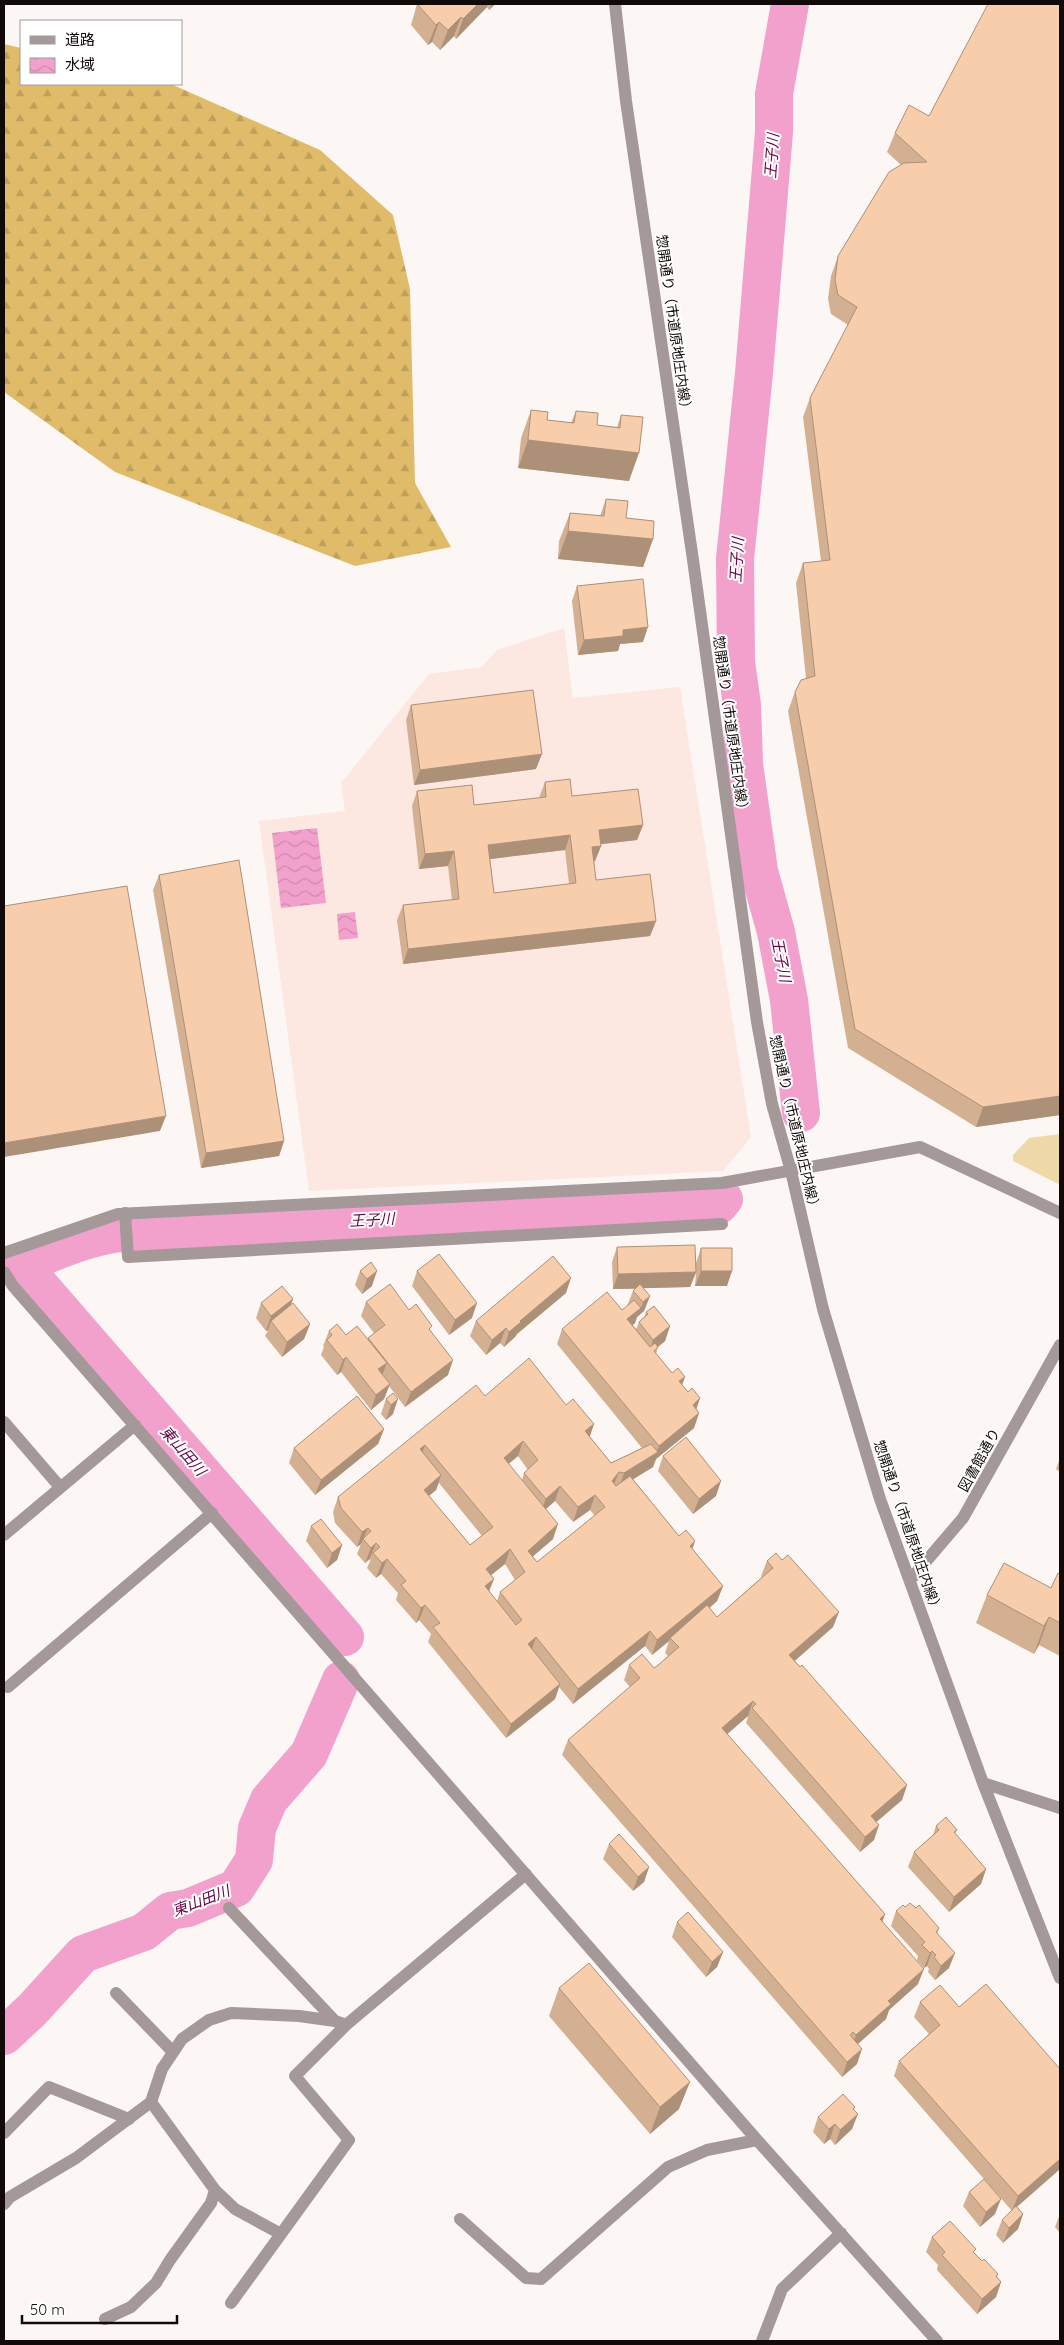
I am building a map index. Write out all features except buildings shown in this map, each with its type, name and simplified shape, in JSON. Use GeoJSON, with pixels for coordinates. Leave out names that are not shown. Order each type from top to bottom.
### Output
{"type":"FeatureCollection","features":[{"type":"Feature","properties":{"kind":"street","name":"惣開通り（市道原地庄内線）"},"geometry":{"type":"LineString","coordinates":[[615,4],[626,101],[694,560],[756,1022],[772,1104],[791,1171],[823,1309],[880,1499],[983,1783],[1060,1978]]}},
{"type":"Feature","properties":{"kind":"street"},"geometry":{"type":"LineString","coordinates":[[4,1253],[118,1214],[722,1182],[920,1147],[1060,1213]]}},
{"type":"Feature","properties":{"kind":"street"},"geometry":{"type":"LineString","coordinates":[[126,1214],[128,1257],[722,1224]]}},
{"type":"Feature","properties":{"kind":"street"},"geometry":{"type":"LineString","coordinates":[[4,1272],[13,1286],[757,2140],[937,2341]]}},
{"type":"Feature","properties":{"kind":"street","name":"図書館通り"},"geometry":{"type":"LineString","coordinates":[[910,1580],[963,1518],[1060,1344]]}},
{"type":"Feature","properties":{"kind":"street"},"geometry":{"type":"LineString","coordinates":[[4,1422],[60,1487]]}},
{"type":"Feature","properties":{"kind":"street"},"geometry":{"type":"LineString","coordinates":[[4,1536],[135,1425]]}},
{"type":"Feature","properties":{"kind":"street"},"geometry":{"type":"LineString","coordinates":[[8,1687],[212,1513]]}},
{"type":"Feature","properties":{"kind":"street"},"geometry":{"type":"LineString","coordinates":[[983,1783],[1060,1808]]}},
{"type":"Feature","properties":{"kind":"street"},"geometry":{"type":"LineString","coordinates":[[231,2303],[349,2140],[295,2076],[340,2023],[526,1874]]}},
{"type":"Feature","properties":{"kind":"street"},"geometry":{"type":"LineString","coordinates":[[229,1908],[340,2023]]}},
{"type":"Feature","properties":{"kind":"street"},"geometry":{"type":"LineString","coordinates":[[116,1993],[173,2052]]}},
{"type":"Feature","properties":{"kind":"street"},"geometry":{"type":"LineString","coordinates":[[4,2204],[10,2197],[76,2158],[152,2102],[162,2069],[182,2039],[209,2020],[232,2013],[299,2016],[340,2023]]}},
{"type":"Feature","properties":{"kind":"street"},"geometry":{"type":"LineString","coordinates":[[4,2134],[49,2087],[129,2119]]}},
{"type":"Feature","properties":{"kind":"street"},"geometry":{"type":"LineString","coordinates":[[152,2102],[215,2190],[236,2209],[281,2234]]}},
{"type":"Feature","properties":{"kind":"street"},"geometry":{"type":"LineString","coordinates":[[460,2219],[526,2278],[541,2279],[668,2167],[707,2150],[757,2140]]}},
{"type":"Feature","properties":{"kind":"street"},"geometry":{"type":"LineString","coordinates":[[105,2319],[131,2307],[156,2283],[170,2260],[211,2204],[215,2190]]}},
{"type":"Feature","properties":{"kind":"street"},"geometry":{"type":"LineString","coordinates":[[762,2341],[782,2288],[841,2233]]}},
{"type":"Feature","properties":{"kind":"shaded area"},"geometry":{"type":"Polygon","coordinates":[[[564,628],[573,698],[680,687],[751,1137],[723,1171],[309,1191],[259,821],[345,811],[341,783],[429,674],[482,667],[497,650],[564,628]]]}},
{"type":"Feature","properties":{"kind":"shaded area"},"geometry":{"type":"Polygon","coordinates":[[[1060,1134],[1060,1185],[1013,1161],[1013,1155],[1029,1138],[1060,1134]]]}},
{"type":"Feature","properties":{"kind":"green space"},"geometry":{"type":"Polygon","coordinates":[[[4,44],[20,48],[20,85],[173,85],[320,150],[393,215],[410,289],[415,483],[451,547],[355,566],[115,472],[4,392],[4,44]]]}},
{"type":"Feature","properties":{"kind":"water"},"geometry":{"type":"Polygon","coordinates":[[[317,828],[326,903],[281,908],[272,833],[317,828]]]}},
{"type":"Feature","properties":{"kind":"water"},"geometry":{"type":"Polygon","coordinates":[[[355,912],[358,938],[339,940],[337,914],[355,912]]]}},
{"type":"Feature","properties":{"kind":"waterway","name":"王子川"},"geometry":{"type":"LineString","coordinates":[[790,4],[774,94],[774,132],[754,373],[735,559],[736,662],[742,705],[744,764],[759,871],[776,932],[789,1000],[801,1113]]}},
{"type":"Feature","properties":{"kind":"waterway","name":"王子川"},"geometry":{"type":"LineString","coordinates":[[345,1637],[22,1265],[83,1241],[131,1232],[719,1205],[724,1199]]}},
{"type":"Feature","properties":{"kind":"waterway","name":"東山田川"},"geometry":{"type":"LineString","coordinates":[[4,2036],[32,2010],[83,1954],[144,1932],[170,1911],[188,1908],[236,1888],[254,1860],[257,1828],[269,1800],[309,1754],[341,1680]]}}]}
